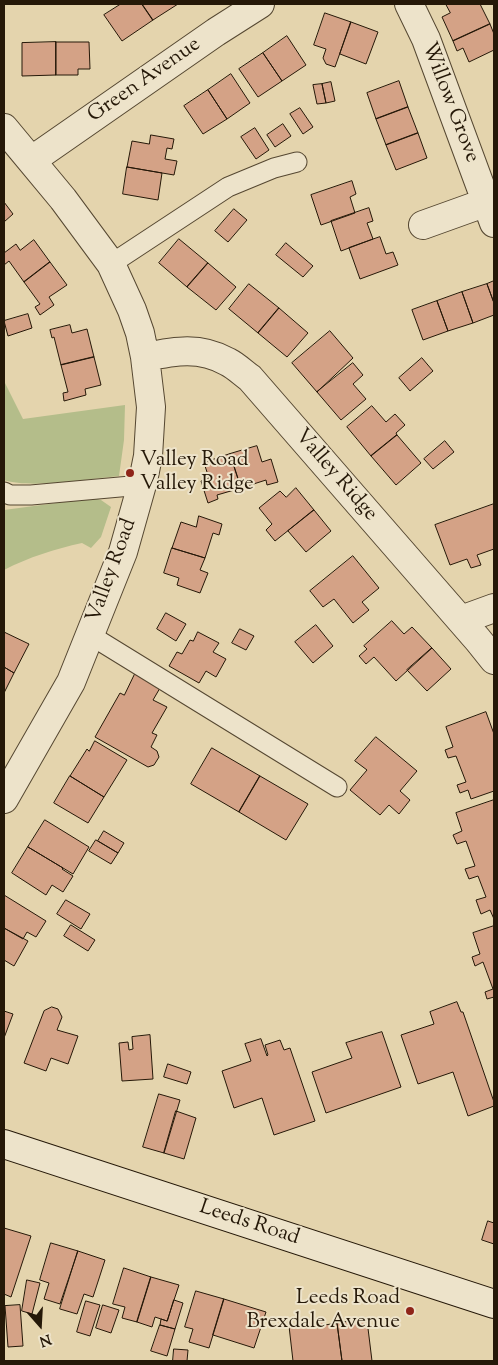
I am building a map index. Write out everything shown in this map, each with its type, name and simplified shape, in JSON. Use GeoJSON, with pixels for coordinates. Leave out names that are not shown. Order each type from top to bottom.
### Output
{"type":"FeatureCollection","features":[{"type":"Feature","properties":{"kind":"street","name":"Green Avenue"},"geometry":{"type":"LineString","coordinates":[[32,160],[208,37],[260,4]]}},
{"type":"Feature","properties":{"kind":"street","name":"Willow Grove"},"geometry":{"type":"LineString","coordinates":[[409,4],[426,39],[490,213],[423,225]]}},
{"type":"Feature","properties":{"kind":"street","name":"Valley Road"},"geometry":{"type":"LineString","coordinates":[[4,128],[32,160],[111,264],[132,310],[145,357],[150,390],[148,456],[142,486],[123,552],[71,682],[4,799]]}},
{"type":"Feature","properties":{"kind":"street","name":"Valley Ridge"},"geometry":{"type":"LineString","coordinates":[[145,357],[176,350],[203,352],[228,362],[250,378],[494,660]]}},
{"type":"Feature","properties":{"kind":"street"},"geometry":{"type":"LineString","coordinates":[[461,620],[494,608]]}},
{"type":"Feature","properties":{"kind":"street","name":"Leeds Road"},"geometry":{"type":"LineString","coordinates":[[4,1144],[494,1304]]}},
{"type":"Feature","properties":{"kind":"lane"},"geometry":{"type":"LineString","coordinates":[[111,264],[228,187],[266,171],[297,162]]}},
{"type":"Feature","properties":{"kind":"lane"},"geometry":{"type":"LineString","coordinates":[[4,492],[31,495],[142,486]]}},
{"type":"Feature","properties":{"kind":"lane"},"geometry":{"type":"LineString","coordinates":[[90,635],[337,787]]}},
{"type":"Feature","properties":{"kind":"green space"},"geometry":{"type":"Polygon","coordinates":[[[4,381],[23,419],[125,405],[124,440],[119,476],[29,484],[4,480],[4,381]]]}},
{"type":"Feature","properties":{"kind":"green space"},"geometry":{"type":"Polygon","coordinates":[[[94,498],[101,500],[111,507],[101,537],[91,548],[82,543],[72,545],[33,557],[4,570],[4,510],[94,498]]]}},
{"type":"Feature","properties":{"kind":"building"},"geometry":{"type":"Polygon","coordinates":[[[121,4],[142,4],[153,20],[122,41],[104,15],[121,4]]]}},
{"type":"Feature","properties":{"kind":"building"},"geometry":{"type":"Polygon","coordinates":[[[142,4],[178,4],[153,20],[142,4]]]}},
{"type":"Feature","properties":{"kind":"building"},"geometry":{"type":"Polygon","coordinates":[[[446,4],[480,4],[490,24],[453,41],[442,17],[450,13],[446,4]]]}},
{"type":"Feature","properties":{"kind":"building"},"geometry":{"type":"Polygon","coordinates":[[[325,13],[351,22],[335,67],[326,64],[323,58],[326,49],[314,45],[325,13]]]}},
{"type":"Feature","properties":{"kind":"building"},"geometry":{"type":"Polygon","coordinates":[[[351,22],[378,32],[366,64],[340,54],[351,22]]]}},
{"type":"Feature","properties":{"kind":"building"},"geometry":{"type":"Polygon","coordinates":[[[490,24],[494,34],[494,50],[469,62],[463,48],[457,51],[453,41],[490,24]]]}},
{"type":"Feature","properties":{"kind":"building"},"geometry":{"type":"Polygon","coordinates":[[[287,36],[306,65],[282,81],[263,53],[287,36]]]}},
{"type":"Feature","properties":{"kind":"building"},"geometry":{"type":"Polygon","coordinates":[[[56,42],[56,75],[22,76],[22,43],[56,42]]]}},
{"type":"Feature","properties":{"kind":"building"},"geometry":{"type":"Polygon","coordinates":[[[56,42],[89,42],[90,69],[78,69],[78,75],[56,75],[56,42]]]}},
{"type":"Feature","properties":{"kind":"building"},"geometry":{"type":"Polygon","coordinates":[[[263,53],[282,81],[258,97],[239,69],[263,53]]]}},
{"type":"Feature","properties":{"kind":"building"},"geometry":{"type":"Polygon","coordinates":[[[231,74],[250,103],[227,119],[208,90],[231,74]]]}},
{"type":"Feature","properties":{"kind":"building"},"geometry":{"type":"Polygon","coordinates":[[[399,81],[408,107],[376,119],[367,93],[399,81]]]}},
{"type":"Feature","properties":{"kind":"building"},"geometry":{"type":"Polygon","coordinates":[[[331,82],[335,101],[326,103],[322,84],[331,82]]]}},
{"type":"Feature","properties":{"kind":"building"},"geometry":{"type":"Polygon","coordinates":[[[322,84],[326,103],[317,104],[313,85],[322,84]]]}},
{"type":"Feature","properties":{"kind":"building"},"geometry":{"type":"Polygon","coordinates":[[[208,90],[227,119],[203,134],[184,106],[208,90]]]}},
{"type":"Feature","properties":{"kind":"building"},"geometry":{"type":"Polygon","coordinates":[[[408,107],[418,133],[386,145],[376,119],[408,107]]]}},
{"type":"Feature","properties":{"kind":"building"},"geometry":{"type":"Polygon","coordinates":[[[300,108],[313,127],[303,134],[290,114],[300,108]]]}},
{"type":"Feature","properties":{"kind":"building"},"geometry":{"type":"Polygon","coordinates":[[[283,124],[291,136],[275,147],[267,135],[283,124]]]}},
{"type":"Feature","properties":{"kind":"building"},"geometry":{"type":"Polygon","coordinates":[[[255,128],[269,150],[256,159],[241,137],[255,128]]]}},
{"type":"Feature","properties":{"kind":"building"},"geometry":{"type":"Polygon","coordinates":[[[418,133],[427,158],[396,170],[386,145],[418,133]]]}},
{"type":"Feature","properties":{"kind":"building"},"geometry":{"type":"Polygon","coordinates":[[[151,135],[174,139],[172,149],[167,148],[165,159],[177,161],[174,175],[127,167],[132,141],[149,144],[151,135]]]}},
{"type":"Feature","properties":{"kind":"building"},"geometry":{"type":"Polygon","coordinates":[[[127,167],[162,173],[158,200],[123,194],[127,167]]]}},
{"type":"Feature","properties":{"kind":"building"},"geometry":{"type":"Polygon","coordinates":[[[352,181],[356,194],[350,197],[355,213],[321,225],[311,195],[352,181]]]}},
{"type":"Feature","properties":{"kind":"building"},"geometry":{"type":"Polygon","coordinates":[[[4,202],[13,214],[4,222],[4,202]]]}},
{"type":"Feature","properties":{"kind":"building"},"geometry":{"type":"Polygon","coordinates":[[[369,208],[373,221],[367,223],[373,239],[341,251],[331,221],[369,208]]]}},
{"type":"Feature","properties":{"kind":"building"},"geometry":{"type":"Polygon","coordinates":[[[234,209],[247,220],[228,242],[215,231],[234,209]]]}},
{"type":"Feature","properties":{"kind":"building"},"geometry":{"type":"Polygon","coordinates":[[[380,237],[386,254],[393,252],[398,265],[360,279],[349,248],[380,237]]]}},
{"type":"Feature","properties":{"kind":"building"},"geometry":{"type":"Polygon","coordinates":[[[179,239],[208,263],[187,287],[159,263],[179,239]]]}},
{"type":"Feature","properties":{"kind":"building"},"geometry":{"type":"Polygon","coordinates":[[[34,240],[50,262],[24,282],[9,261],[4,265],[4,253],[16,244],[20,250],[34,240]]]}},
{"type":"Feature","properties":{"kind":"building"},"geometry":{"type":"Polygon","coordinates":[[[286,243],[313,266],[303,277],[276,255],[286,243]]]}},
{"type":"Feature","properties":{"kind":"building"},"geometry":{"type":"Polygon","coordinates":[[[50,262],[67,285],[49,297],[54,305],[40,315],[35,307],[40,304],[24,282],[50,262]]]}},
{"type":"Feature","properties":{"kind":"building"},"geometry":{"type":"Polygon","coordinates":[[[208,263],[236,287],[216,310],[187,287],[208,263]]]}},
{"type":"Feature","properties":{"kind":"building"},"geometry":{"type":"Polygon","coordinates":[[[494,281],[494,303],[487,284],[494,281]]]}},
{"type":"Feature","properties":{"kind":"building"},"geometry":{"type":"Polygon","coordinates":[[[249,284],[279,308],[258,333],[229,309],[249,284]]]}},
{"type":"Feature","properties":{"kind":"building"},"geometry":{"type":"Polygon","coordinates":[[[487,284],[494,303],[494,315],[473,323],[462,292],[487,284]]]}},
{"type":"Feature","properties":{"kind":"building"},"geometry":{"type":"Polygon","coordinates":[[[462,292],[473,323],[448,331],[437,301],[462,292]]]}},
{"type":"Feature","properties":{"kind":"building"},"geometry":{"type":"Polygon","coordinates":[[[437,301],[448,331],[423,340],[412,310],[437,301]]]}},
{"type":"Feature","properties":{"kind":"building"},"geometry":{"type":"Polygon","coordinates":[[[279,308],[308,333],[287,357],[258,333],[279,308]]]}},
{"type":"Feature","properties":{"kind":"building"},"geometry":{"type":"Polygon","coordinates":[[[28,314],[32,328],[8,336],[4,321],[28,314]]]}},
{"type":"Feature","properties":{"kind":"building"},"geometry":{"type":"Polygon","coordinates":[[[70,325],[72,333],[87,329],[94,357],[61,365],[54,337],[52,338],[50,330],[70,325]]]}},
{"type":"Feature","properties":{"kind":"building"},"geometry":{"type":"Polygon","coordinates":[[[330,331],[353,358],[317,392],[292,363],[330,331]]]}},
{"type":"Feature","properties":{"kind":"building"},"geometry":{"type":"Polygon","coordinates":[[[94,357],[101,385],[85,389],[86,395],[64,401],[63,393],[68,392],[61,365],[94,357]]]}},
{"type":"Feature","properties":{"kind":"building"},"geometry":{"type":"Polygon","coordinates":[[[422,358],[433,371],[410,391],[399,378],[422,358]]]}},
{"type":"Feature","properties":{"kind":"building"},"geometry":{"type":"Polygon","coordinates":[[[353,363],[363,375],[353,384],[366,399],[341,420],[317,392],[353,363]]]}},
{"type":"Feature","properties":{"kind":"building"},"geometry":{"type":"Polygon","coordinates":[[[372,406],[386,422],[395,414],[405,425],[396,433],[397,435],[371,456],[347,427],[372,406]]]}},
{"type":"Feature","properties":{"kind":"building"},"geometry":{"type":"Polygon","coordinates":[[[397,435],[421,463],[396,485],[371,456],[397,435]]]}},
{"type":"Feature","properties":{"kind":"building"},"geometry":{"type":"Polygon","coordinates":[[[445,441],[454,452],[433,469],[424,459],[445,441]]]}},
{"type":"Feature","properties":{"kind":"building"},"geometry":{"type":"Polygon","coordinates":[[[257,446],[262,462],[271,459],[278,482],[267,485],[266,480],[241,488],[230,454],[257,446]]]}},
{"type":"Feature","properties":{"kind":"building"},"geometry":{"type":"Polygon","coordinates":[[[230,454],[241,488],[217,495],[218,499],[208,503],[201,481],[209,478],[204,463],[230,454]]]}},
{"type":"Feature","properties":{"kind":"building"},"geometry":{"type":"Polygon","coordinates":[[[296,488],[314,510],[275,541],[266,530],[272,524],[259,508],[280,491],[286,497],[296,488]]]}},
{"type":"Feature","properties":{"kind":"building"},"geometry":{"type":"Polygon","coordinates":[[[494,504],[494,549],[477,555],[481,565],[471,568],[467,559],[450,565],[435,525],[494,504]]]}},
{"type":"Feature","properties":{"kind":"building"},"geometry":{"type":"Polygon","coordinates":[[[314,510],[331,531],[306,552],[288,531],[314,510]]]}},
{"type":"Feature","properties":{"kind":"building"},"geometry":{"type":"Polygon","coordinates":[[[199,516],[222,524],[219,535],[213,533],[205,558],[172,548],[181,522],[196,527],[199,516]]]}},
{"type":"Feature","properties":{"kind":"building"},"geometry":{"type":"Polygon","coordinates":[[[172,548],[205,558],[200,570],[208,573],[200,593],[177,585],[179,578],[164,573],[172,548]]]}},
{"type":"Feature","properties":{"kind":"building"},"geometry":{"type":"Polygon","coordinates":[[[353,556],[379,588],[362,602],[369,610],[353,623],[334,599],[323,607],[310,591],[353,556]]]}},
{"type":"Feature","properties":{"kind":"building"},"geometry":{"type":"Polygon","coordinates":[[[166,613],[186,624],[176,641],[157,629],[166,613]]]}},
{"type":"Feature","properties":{"kind":"building"},"geometry":{"type":"Polygon","coordinates":[[[392,621],[404,634],[412,627],[432,648],[396,681],[374,657],[366,664],[359,656],[367,649],[364,646],[392,621]]]}},
{"type":"Feature","properties":{"kind":"building"},"geometry":{"type":"Polygon","coordinates":[[[316,625],[333,646],[313,663],[295,642],[316,625]]]}},
{"type":"Feature","properties":{"kind":"building"},"geometry":{"type":"Polygon","coordinates":[[[240,629],[254,636],[246,650],[232,643],[240,629]]]}},
{"type":"Feature","properties":{"kind":"building"},"geometry":{"type":"Polygon","coordinates":[[[4,632],[29,644],[14,673],[4,667],[4,632]]]}},
{"type":"Feature","properties":{"kind":"building"},"geometry":{"type":"Polygon","coordinates":[[[198,632],[219,643],[213,652],[226,659],[216,677],[206,671],[199,683],[169,666],[177,652],[182,654],[190,640],[193,641],[198,632]]]}},
{"type":"Feature","properties":{"kind":"building"},"geometry":{"type":"Polygon","coordinates":[[[432,648],[451,669],[427,691],[407,670],[432,648]]]}},
{"type":"Feature","properties":{"kind":"building"},"geometry":{"type":"Polygon","coordinates":[[[4,667],[14,673],[4,693],[4,667]]]}},
{"type":"Feature","properties":{"kind":"building"},"geometry":{"type":"Polygon","coordinates":[[[135,674],[160,688],[153,700],[167,707],[152,733],[157,735],[151,747],[157,751],[159,757],[154,765],[148,767],[95,737],[120,693],[124,695],[135,674]]]}},
{"type":"Feature","properties":{"kind":"building"},"geometry":{"type":"Polygon","coordinates":[[[486,712],[494,734],[494,791],[471,799],[468,790],[460,793],[457,785],[466,782],[456,756],[448,758],[445,750],[453,747],[446,727],[486,712]]]}},
{"type":"Feature","properties":{"kind":"building"},"geometry":{"type":"Polygon","coordinates":[[[376,737],[417,771],[400,791],[410,800],[399,814],[389,805],[380,815],[350,790],[367,770],[355,761],[376,737]]]}},
{"type":"Feature","properties":{"kind":"building"},"geometry":{"type":"Polygon","coordinates":[[[95,741],[127,760],[104,797],[70,776],[87,749],[89,751],[95,741]]]}},
{"type":"Feature","properties":{"kind":"building"},"geometry":{"type":"Polygon","coordinates":[[[212,748],[260,776],[239,812],[191,784],[212,748]]]}},
{"type":"Feature","properties":{"kind":"building"},"geometry":{"type":"Polygon","coordinates":[[[70,776],[104,797],[88,823],[54,803],[70,776]]]}},
{"type":"Feature","properties":{"kind":"building"},"geometry":{"type":"Polygon","coordinates":[[[260,776],[308,804],[286,840],[239,812],[260,776]]]}},
{"type":"Feature","properties":{"kind":"building"},"geometry":{"type":"Polygon","coordinates":[[[494,800],[494,919],[490,910],[481,914],[476,900],[486,897],[478,876],[469,879],[465,869],[475,866],[466,841],[457,844],[453,835],[462,831],[456,813],[494,800]]]}},
{"type":"Feature","properties":{"kind":"building"},"geometry":{"type":"Polygon","coordinates":[[[45,820],[89,847],[73,874],[28,847],[45,820]]]}},
{"type":"Feature","properties":{"kind":"building"},"geometry":{"type":"Polygon","coordinates":[[[104,831],[124,843],[118,853],[98,841],[104,831]]]}},
{"type":"Feature","properties":{"kind":"building"},"geometry":{"type":"Polygon","coordinates":[[[96,840],[118,853],[111,864],[89,851],[96,840]]]}},
{"type":"Feature","properties":{"kind":"building"},"geometry":{"type":"Polygon","coordinates":[[[28,847],[73,876],[63,892],[52,885],[46,895],[12,873],[28,847]]]}},
{"type":"Feature","properties":{"kind":"building"},"geometry":{"type":"Polygon","coordinates":[[[4,895],[46,921],[36,937],[27,932],[23,939],[4,928],[4,895]]]}},
{"type":"Feature","properties":{"kind":"building"},"geometry":{"type":"Polygon","coordinates":[[[66,900],[90,914],[81,929],[57,914],[66,900]]]}},
{"type":"Feature","properties":{"kind":"building"},"geometry":{"type":"Polygon","coordinates":[[[71,925],[95,940],[88,951],[64,936],[71,925]]]}},
{"type":"Feature","properties":{"kind":"building"},"geometry":{"type":"Polygon","coordinates":[[[494,926],[494,997],[487,999],[485,992],[493,989],[483,962],[475,966],[472,957],[480,954],[473,933],[494,926]]]}},
{"type":"Feature","properties":{"kind":"building"},"geometry":{"type":"Polygon","coordinates":[[[4,928],[28,941],[14,966],[4,960],[4,928]]]}},
{"type":"Feature","properties":{"kind":"building"},"geometry":{"type":"Polygon","coordinates":[[[457,1002],[461,1012],[463,1012],[494,1102],[494,1106],[468,1116],[453,1072],[418,1084],[401,1035],[434,1024],[430,1012],[457,1002]]]}},
{"type":"Feature","properties":{"kind":"building"},"geometry":{"type":"Polygon","coordinates":[[[52,1007],[58,1009],[62,1017],[57,1030],[78,1036],[68,1064],[51,1058],[46,1071],[24,1063],[44,1011],[52,1007]]]}},
{"type":"Feature","properties":{"kind":"building"},"geometry":{"type":"Polygon","coordinates":[[[4,1011],[13,1014],[4,1038],[4,1011]]]}},
{"type":"Feature","properties":{"kind":"building"},"geometry":{"type":"Polygon","coordinates":[[[382,1032],[401,1087],[326,1113],[312,1072],[352,1058],[346,1043],[382,1032]]]}},
{"type":"Feature","properties":{"kind":"building"},"geometry":{"type":"Polygon","coordinates":[[[150,1035],[153,1079],[122,1081],[119,1043],[128,1042],[129,1050],[133,1049],[132,1037],[150,1035]]]}},
{"type":"Feature","properties":{"kind":"building"},"geometry":{"type":"Polygon","coordinates":[[[261,1039],[267,1056],[265,1045],[280,1040],[284,1050],[290,1048],[315,1121],[274,1135],[262,1098],[234,1108],[222,1071],[251,1061],[245,1044],[261,1039]]]}},
{"type":"Feature","properties":{"kind":"building"},"geometry":{"type":"Polygon","coordinates":[[[168,1064],[191,1072],[187,1084],[164,1077],[168,1064]]]}},
{"type":"Feature","properties":{"kind":"building"},"geometry":{"type":"Polygon","coordinates":[[[159,1094],[180,1100],[164,1153],[143,1147],[159,1094]]]}},
{"type":"Feature","properties":{"kind":"building"},"geometry":{"type":"Polygon","coordinates":[[[176,1111],[196,1118],[184,1159],[164,1153],[176,1111]]]}},
{"type":"Feature","properties":{"kind":"building"},"geometry":{"type":"Polygon","coordinates":[[[488,1221],[494,1223],[494,1244],[482,1240],[488,1221]]]}},
{"type":"Feature","properties":{"kind":"building"},"geometry":{"type":"Polygon","coordinates":[[[4,1228],[31,1236],[11,1297],[4,1294],[4,1228]]]}},
{"type":"Feature","properties":{"kind":"building"},"geometry":{"type":"Polygon","coordinates":[[[51,1243],[78,1251],[60,1304],[44,1299],[49,1283],[40,1280],[51,1243]]]}},
{"type":"Feature","properties":{"kind":"building"},"geometry":{"type":"Polygon","coordinates":[[[78,1251],[105,1260],[93,1297],[84,1294],[77,1314],[60,1309],[78,1251]]]}},
{"type":"Feature","properties":{"kind":"building"},"geometry":{"type":"Polygon","coordinates":[[[124,1268],[151,1277],[137,1322],[122,1318],[125,1307],[113,1304],[124,1268]]]}},
{"type":"Feature","properties":{"kind":"building"},"geometry":{"type":"Polygon","coordinates":[[[151,1277],[179,1285],[167,1321],[155,1317],[152,1327],[137,1322],[151,1277]]]}},
{"type":"Feature","properties":{"kind":"building"},"geometry":{"type":"Polygon","coordinates":[[[27,1280],[40,1283],[32,1314],[22,1311],[27,1280]]]}},
{"type":"Feature","properties":{"kind":"building"},"geometry":{"type":"Polygon","coordinates":[[[196,1291],[224,1299],[209,1348],[189,1342],[193,1329],[185,1327],[196,1291]]]}},
{"type":"Feature","properties":{"kind":"building"},"geometry":{"type":"Polygon","coordinates":[[[224,1299],[266,1312],[254,1348],[213,1335],[224,1299]]]}},
{"type":"Feature","properties":{"kind":"building"},"geometry":{"type":"Polygon","coordinates":[[[174,1300],[183,1303],[175,1329],[160,1325],[161,1319],[167,1321],[174,1300]]]}},
{"type":"Feature","properties":{"kind":"building"},"geometry":{"type":"Polygon","coordinates":[[[86,1301],[100,1305],[90,1336],[77,1332],[86,1301]]]}},
{"type":"Feature","properties":{"kind":"building"},"geometry":{"type":"Polygon","coordinates":[[[20,1305],[23,1346],[8,1347],[5,1306],[20,1305]]]}},
{"type":"Feature","properties":{"kind":"building"},"geometry":{"type":"Polygon","coordinates":[[[103,1305],[119,1310],[111,1333],[96,1328],[103,1305]]]}},
{"type":"Feature","properties":{"kind":"building"},"geometry":{"type":"Polygon","coordinates":[[[367,1320],[372,1361],[342,1361],[337,1323],[367,1320]]]}},
{"type":"Feature","properties":{"kind":"building"},"geometry":{"type":"Polygon","coordinates":[[[324,1321],[325,1325],[337,1323],[342,1361],[293,1361],[289,1326],[324,1321]]]}},
{"type":"Feature","properties":{"kind":"building"},"geometry":{"type":"Polygon","coordinates":[[[160,1325],[175,1329],[167,1356],[151,1351],[160,1325]]]}},
{"type":"Feature","properties":{"kind":"building"},"geometry":{"type":"Polygon","coordinates":[[[174,1349],[188,1350],[187,1361],[173,1361],[174,1349]]]}},
{"type":"Feature","properties":{"kind":"place","name":"Valley Road Valley Ridge"},"geometry":{"type":"Point","coordinates":[130,473]}},
{"type":"Feature","properties":{"kind":"place","name":"Leeds Road Brexdale Avenue"},"geometry":{"type":"Point","coordinates":[410,1311]}}]}
